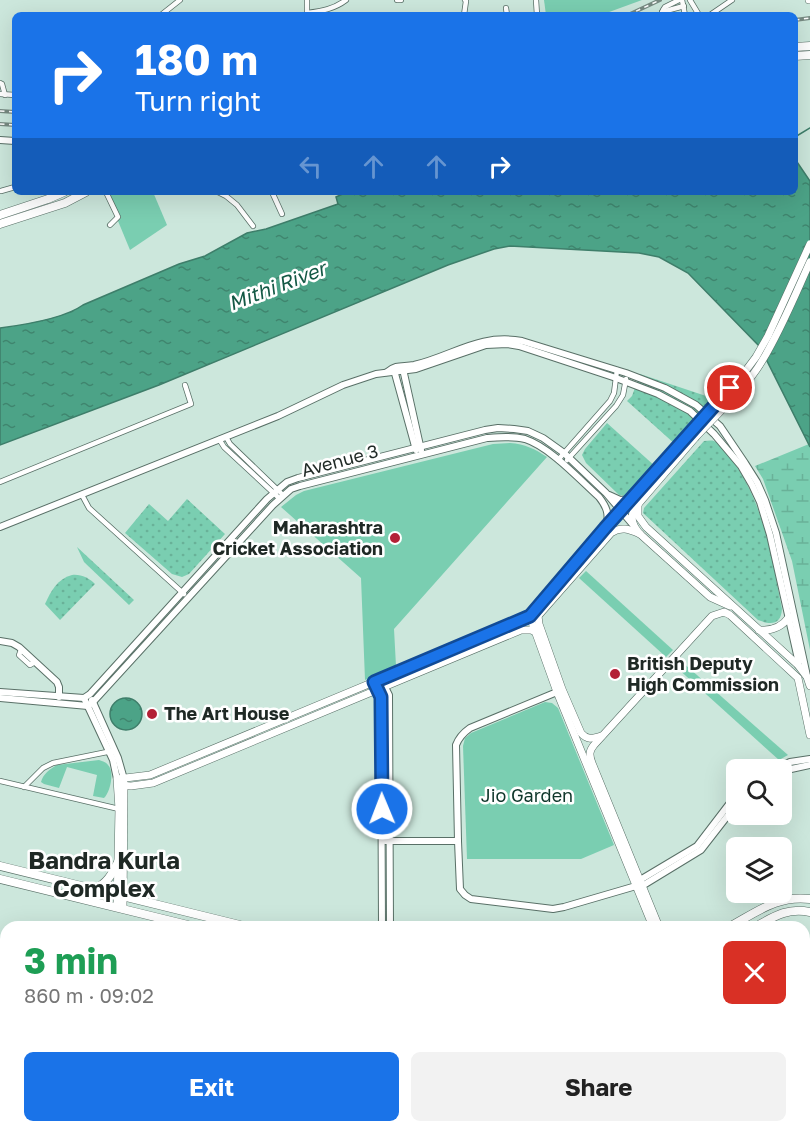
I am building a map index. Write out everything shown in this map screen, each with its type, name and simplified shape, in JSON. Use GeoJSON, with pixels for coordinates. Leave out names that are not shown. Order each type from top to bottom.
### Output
{"type":"FeatureCollection","features":[{"type":"Feature","properties":{"kind":"main road"},"geometry":{"type":"LineString","coordinates":[[0,215],[57,195]]}},
{"type":"Feature","properties":{"kind":"main road"},"geometry":{"type":"LineString","coordinates":[[0,224],[65,203],[80,195]]}},
{"type":"Feature","properties":{"kind":"main road"},"geometry":{"type":"LineString","coordinates":[[656,921],[556,692],[536,632],[534,616],[605,528],[621,511],[636,501],[756,357],[810,244]]}},
{"type":"Feature","properties":{"kind":"main road"},"geometry":{"type":"LineString","coordinates":[[692,436],[750,378],[761,362],[810,262]]}},
{"type":"Feature","properties":{"kind":"main road"},"geometry":{"type":"LineString","coordinates":[[636,501],[632,519],[634,527],[640,534],[710,597],[735,609]]}},
{"type":"Feature","properties":{"kind":"main road"},"geometry":{"type":"LineString","coordinates":[[636,501],[638,516],[646,527],[798,665],[807,677],[810,687]]}},
{"type":"Feature","properties":{"kind":"main road"},"geometry":{"type":"LineString","coordinates":[[120,908],[121,782],[131,786],[153,783],[534,616],[611,533],[624,528],[640,534]]}},
{"type":"Feature","properties":{"kind":"main road"},"geometry":{"type":"LineString","coordinates":[[651,921],[589,755],[601,736],[712,616],[715,609],[710,597]]}},
{"type":"Feature","properties":{"kind":"main road"},"geometry":{"type":"LineString","coordinates":[[712,616],[724,612],[730,615],[798,678],[810,735]]}},
{"type":"Feature","properties":{"kind":"main road"},"geometry":{"type":"LineString","coordinates":[[534,616],[581,733],[589,739],[601,736]]}},
{"type":"Feature","properties":{"kind":"main road"},"geometry":{"type":"LineString","coordinates":[[759,630],[772,630],[789,617]]}},
{"type":"Feature","properties":{"kind":"main road"},"geometry":{"type":"LineString","coordinates":[[379,684],[521,630],[536,632]]}},
{"type":"Feature","properties":{"kind":"main road"},"geometry":{"type":"LineString","coordinates":[[120,896],[118,862],[122,809]]}},
{"type":"Feature","properties":{"kind":"main road"},"geometry":{"type":"LineString","coordinates":[[93,889],[108,880],[118,862]]}},
{"type":"Feature","properties":{"kind":"main road"},"geometry":{"type":"LineString","coordinates":[[0,866],[223,921]]}},
{"type":"Feature","properties":{"kind":"main road"},"geometry":{"type":"LineString","coordinates":[[0,879],[172,921]]}},
{"type":"Feature","properties":{"kind":"main road"},"geometry":{"type":"LineString","coordinates":[[801,898],[810,893]]}},
{"type":"Feature","properties":{"kind":"main road"},"geometry":{"type":"LineString","coordinates":[[740,921],[772,903],[792,898],[810,899]]}},
{"type":"Feature","properties":{"kind":"main road"},"geometry":{"type":"LineString","coordinates":[[766,921],[786,912],[800,910],[810,912]]}},
{"type":"Feature","properties":{"kind":"street"},"geometry":{"type":"LineString","coordinates":[[165,12],[180,0]]}},
{"type":"Feature","properties":{"kind":"street"},"geometry":{"type":"LineString","coordinates":[[316,12],[338,6],[346,0]]}},
{"type":"Feature","properties":{"kind":"street"},"geometry":{"type":"LineString","coordinates":[[663,12],[665,7],[679,0],[684,12]]}},
{"type":"Feature","properties":{"kind":"street"},"geometry":{"type":"LineString","coordinates":[[722,0],[725,5]]}},
{"type":"Feature","properties":{"kind":"street"},"geometry":{"type":"LineString","coordinates":[[714,12],[732,0]]}},
{"type":"Feature","properties":{"kind":"street"},"geometry":{"type":"LineString","coordinates":[[666,12],[681,7]]}},
{"type":"Feature","properties":{"kind":"street"},"geometry":{"type":"LineString","coordinates":[[506,8],[507,12]]}},
{"type":"Feature","properties":{"kind":"street"},"geometry":{"type":"LineString","coordinates":[[0,83],[3,94]]}},
{"type":"Feature","properties":{"kind":"street"},"geometry":{"type":"LineString","coordinates":[[107,195],[118,217],[111,225]]}},
{"type":"Feature","properties":{"kind":"street"},"geometry":{"type":"LineString","coordinates":[[224,195],[237,205],[253,226]]}},
{"type":"Feature","properties":{"kind":"street"},"geometry":{"type":"LineString","coordinates":[[273,195],[282,214]]}},
{"type":"Feature","properties":{"kind":"street"},"geometry":{"type":"LineString","coordinates":[[403,369],[487,340],[510,339],[626,373],[665,388],[696,405],[720,426],[746,463],[765,500],[776,533],[807,677]]}},
{"type":"Feature","properties":{"kind":"street"},"geometry":{"type":"LineString","coordinates":[[0,527],[278,416],[342,385],[392,370],[416,369],[486,345],[519,346],[658,394],[690,411],[714,434],[741,466],[760,502],[770,535],[798,665]]}},
{"type":"Feature","properties":{"kind":"street"},"geometry":{"type":"LineString","coordinates":[[403,369],[420,455]]}},
{"type":"Feature","properties":{"kind":"street"},"geometry":{"type":"LineString","coordinates":[[392,370],[418,447]]}},
{"type":"Feature","properties":{"kind":"street"},"geometry":{"type":"LineString","coordinates":[[566,456],[610,401],[614,393],[617,370]]}},
{"type":"Feature","properties":{"kind":"street"},"geometry":{"type":"LineString","coordinates":[[560,462],[616,406],[623,395],[626,373]]}},
{"type":"Feature","properties":{"kind":"street"},"geometry":{"type":"LineString","coordinates":[[0,482],[190,404],[184,385]]}},
{"type":"Feature","properties":{"kind":"street"},"geometry":{"type":"LineString","coordinates":[[714,434],[720,426]]}},
{"type":"Feature","properties":{"kind":"street","name":"Avenue 3"},"geometry":{"type":"LineString","coordinates":[[87,696],[275,491],[287,482],[298,478],[478,432],[498,428],[528,431],[543,438],[566,456],[606,493],[634,527]]}},
{"type":"Feature","properties":{"kind":"street"},"geometry":{"type":"LineString","coordinates":[[478,432],[481,440]]}},
{"type":"Feature","properties":{"kind":"street"},"geometry":{"type":"LineString","coordinates":[[226,437],[281,497]]}},
{"type":"Feature","properties":{"kind":"street","name":"Avenue 3"},"geometry":{"type":"LineString","coordinates":[[91,704],[281,497],[291,489],[481,440],[513,437],[539,445],[599,497],[608,513],[605,528]]}},
{"type":"Feature","properties":{"kind":"street"},"geometry":{"type":"LineString","coordinates":[[219,439],[224,447],[275,491]]}},
{"type":"Feature","properties":{"kind":"street"},"geometry":{"type":"LineString","coordinates":[[606,493],[620,500],[636,501]]}},
{"type":"Feature","properties":{"kind":"street"},"geometry":{"type":"LineString","coordinates":[[82,495],[89,508],[189,598]]}},
{"type":"Feature","properties":{"kind":"street"},"geometry":{"type":"LineString","coordinates":[[0,641],[12,643],[57,682],[60,687],[59,697]]}},
{"type":"Feature","properties":{"kind":"street"},"geometry":{"type":"LineString","coordinates":[[379,684],[381,697],[382,921]]}},
{"type":"Feature","properties":{"kind":"street"},"geometry":{"type":"LineString","coordinates":[[379,684],[388,695],[390,921]]}},
{"type":"Feature","properties":{"kind":"street"},"geometry":{"type":"LineString","coordinates":[[0,692],[59,697],[87,696],[123,771],[121,782]]}},
{"type":"Feature","properties":{"kind":"street"},"geometry":{"type":"LineString","coordinates":[[556,692],[470,728],[461,735],[456,746],[460,889],[465,895],[471,899],[553,909],[564,907],[639,884],[701,850],[726,818]]}},
{"type":"Feature","properties":{"kind":"street"},"geometry":{"type":"LineString","coordinates":[[0,698],[91,704]]}},
{"type":"Feature","properties":{"kind":"street"},"geometry":{"type":"LineString","coordinates":[[24,787],[43,768],[53,763],[112,751]]}},
{"type":"Feature","properties":{"kind":"street"},"geometry":{"type":"LineString","coordinates":[[792,762],[810,759]]}},
{"type":"Feature","properties":{"kind":"street"},"geometry":{"type":"LineString","coordinates":[[792,769],[810,765]]}},
{"type":"Feature","properties":{"kind":"street"},"geometry":{"type":"LineString","coordinates":[[0,781],[122,809]]}},
{"type":"Feature","properties":{"kind":"street"},"geometry":{"type":"LineString","coordinates":[[639,884],[697,846],[726,808]]}},
{"type":"Feature","properties":{"kind":"street"},"geometry":{"type":"LineString","coordinates":[[382,841],[458,841]]}},
{"type":"Feature","properties":{"kind":"green space"},"geometry":{"type":"Polygon","coordinates":[[[544,0],[642,0],[609,12],[546,12],[544,0]]]}},
{"type":"Feature","properties":{"kind":"green space"},"geometry":{"type":"Polygon","coordinates":[[[107,195],[154,195],[167,225],[130,250],[107,195]]]}},
{"type":"Feature","properties":{"kind":"green space"},"geometry":{"type":"Polygon","coordinates":[[[640,374],[715,399],[676,445],[627,401],[632,396],[640,374]]]}},
{"type":"Feature","properties":{"kind":"green space"},"geometry":{"type":"Polygon","coordinates":[[[607,423],[656,467],[632,494],[619,495],[586,463],[582,455],[607,423]]]}},
{"type":"Feature","properties":{"kind":"green space"},"geometry":{"type":"Polygon","coordinates":[[[704,441],[713,441],[722,448],[744,478],[752,495],[770,551],[782,609],[777,621],[767,623],[758,620],[643,513],[644,508],[704,441]]]}},
{"type":"Feature","properties":{"kind":"green space","name":"Maharashtra Cricket Association"},"geometry":{"type":"Polygon","coordinates":[[[510,443],[530,447],[547,457],[394,629],[396,666],[365,680],[361,578],[281,507],[304,491],[493,444],[510,443]]]}},
{"type":"Feature","properties":{"kind":"green space"},"geometry":{"type":"Polygon","coordinates":[[[809,444],[810,650],[792,561],[763,479],[755,466],[809,444]]]}},
{"type":"Feature","properties":{"kind":"green space"},"geometry":{"type":"Polygon","coordinates":[[[187,499],[225,534],[189,574],[182,577],[172,574],[125,533],[149,504],[168,521],[187,499]]]}},
{"type":"Feature","properties":{"kind":"green space"},"geometry":{"type":"Polygon","coordinates":[[[77,547],[134,600],[129,605],[84,562],[77,547]]]}},
{"type":"Feature","properties":{"kind":"green space"},"geometry":{"type":"Polygon","coordinates":[[[586,571],[673,650],[666,657],[579,578],[586,571]]]}},
{"type":"Feature","properties":{"kind":"green space"},"geometry":{"type":"Polygon","coordinates":[[[72,575],[85,577],[95,584],[60,620],[45,604],[58,583],[72,575]]]}},
{"type":"Feature","properties":{"kind":"green space"},"geometry":{"type":"Polygon","coordinates":[[[681,661],[788,755],[778,759],[676,667],[681,661]]]}},
{"type":"Feature","properties":{"kind":"green space","name":"Jio Garden"},"geometry":{"type":"Polygon","coordinates":[[[545,702],[552,703],[558,708],[614,845],[581,859],[467,859],[463,746],[465,738],[471,733],[545,702]]]}},
{"type":"Feature","properties":{"kind":"green space"},"geometry":{"type":"Polygon","coordinates":[[[99,760],[107,764],[111,772],[110,787],[104,798],[93,796],[97,775],[67,767],[59,788],[41,782],[47,772],[57,765],[99,760]]]}},
{"type":"Feature","properties":{"kind":"water","name":"Mithi River"},"geometry":{"type":"Polygon","coordinates":[[[798,163],[810,181],[810,447],[760,347],[688,273],[659,257],[639,253],[510,246],[494,249],[448,265],[159,385],[0,445],[0,328],[66,314],[179,264],[205,256],[247,233],[266,229],[338,204],[336,197],[340,195],[798,195],[798,163]]]}},
{"type":"Feature","properties":{"kind":"water"},"geometry":{"type":"Polygon","coordinates":[[[126,698],[137,703],[142,714],[137,725],[126,730],[115,725],[110,714],[115,703],[126,698]]]}},
{"type":"Feature","properties":{"kind":"waterway"},"geometry":{"type":"LineString","coordinates":[[798,135],[810,128]]}},
{"type":"Feature","properties":{"kind":"railway"},"geometry":{"type":"LineString","coordinates":[[634,12],[660,0]]}},
{"type":"Feature","properties":{"kind":"railway"},"geometry":{"type":"LineString","coordinates":[[798,20],[810,18]]}},
{"type":"Feature","properties":{"kind":"railway"},"geometry":{"type":"LineString","coordinates":[[0,111],[12,112]]}},
{"type":"Feature","properties":{"kind":"railway"},"geometry":{"type":"LineString","coordinates":[[0,124],[12,125]]}},
{"type":"Feature","properties":{"kind":"place","name":"Maharashtra Cricket Association"},"geometry":{"type":"Point","coordinates":[395,538]}},
{"type":"Feature","properties":{"kind":"place","name":"British Deputy High Commission"},"geometry":{"type":"Point","coordinates":[615,674]}},
{"type":"Feature","properties":{"kind":"place","name":"The Art House"},"geometry":{"type":"Point","coordinates":[152,714]}},
{"type":"Feature","properties":{"kind":"district","name":"Bandra Kurla Complex"},"geometry":{"type":"Point","coordinates":[104,875]}},
{"type":"Feature","properties":{"kind":"route"},"geometry":{"type":"LineString","coordinates":[[382,809],[381,697],[374,682],[530,616],[730,388]]}}]}
